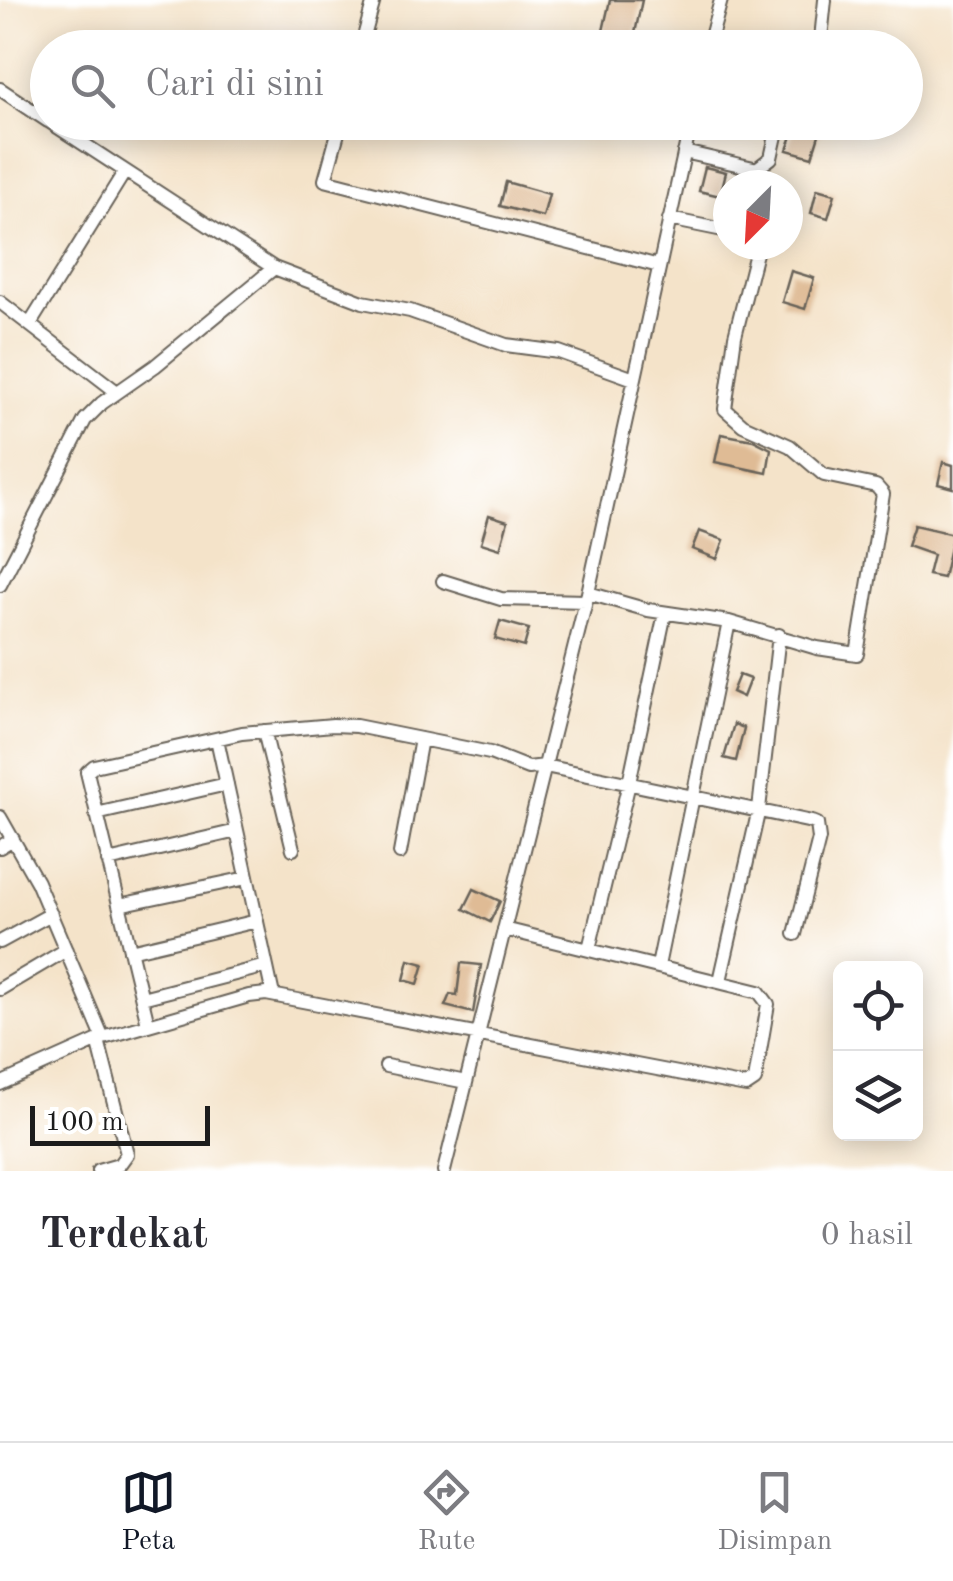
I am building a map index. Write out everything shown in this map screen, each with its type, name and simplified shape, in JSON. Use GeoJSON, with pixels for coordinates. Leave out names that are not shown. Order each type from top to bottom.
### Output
{"type":"FeatureCollection","features":[{"type":"Feature","properties":{"kind":"street"},"geometry":{"type":"LineString","coordinates":[[366,30],[374,0]]}},
{"type":"Feature","properties":{"kind":"street"},"geometry":{"type":"LineString","coordinates":[[713,30],[721,0]]}},
{"type":"Feature","properties":{"kind":"street"},"geometry":{"type":"LineString","coordinates":[[822,30],[825,0]]}},
{"type":"Feature","properties":{"kind":"street"},"geometry":{"type":"LineString","coordinates":[[0,89],[30,109]]}},
{"type":"Feature","properties":{"kind":"street"},"geometry":{"type":"LineString","coordinates":[[77,140],[274,268],[362,302],[410,311],[506,344],[559,352],[634,379]]}},
{"type":"Feature","properties":{"kind":"street"},"geometry":{"type":"LineString","coordinates":[[336,140],[325,180],[659,266]]}},
{"type":"Feature","properties":{"kind":"street"},"geometry":{"type":"LineString","coordinates":[[444,1171],[587,597],[687,140]]}},
{"type":"Feature","properties":{"kind":"street"},"geometry":{"type":"LineString","coordinates":[[684,152],[758,169],[773,153],[776,140]]}},
{"type":"Feature","properties":{"kind":"street"},"geometry":{"type":"LineString","coordinates":[[30,324],[125,171]]}},
{"type":"Feature","properties":{"kind":"street"},"geometry":{"type":"LineString","coordinates":[[670,219],[713,228]]}},
{"type":"Feature","properties":{"kind":"street"},"geometry":{"type":"LineString","coordinates":[[442,581],[501,599],[587,597],[729,622],[817,648],[857,654],[883,494],[876,486],[824,476],[790,446],[743,425],[725,409],[735,336],[754,260]]}},
{"type":"Feature","properties":{"kind":"street"},"geometry":{"type":"LineString","coordinates":[[1,577],[85,420],[274,268]]}},
{"type":"Feature","properties":{"kind":"street"},"geometry":{"type":"LineString","coordinates":[[0,302],[117,392]]}},
{"type":"Feature","properties":{"kind":"street"},"geometry":{"type":"LineString","coordinates":[[589,949],[630,783],[665,613]]}},
{"type":"Feature","properties":{"kind":"street"},"geometry":{"type":"LineString","coordinates":[[658,966],[729,622]]}},
{"type":"Feature","properties":{"kind":"street"},"geometry":{"type":"LineString","coordinates":[[720,981],[759,809],[779,635]]}},
{"type":"Feature","properties":{"kind":"street"},"geometry":{"type":"LineString","coordinates":[[148,1024],[88,780],[90,768],[264,731],[356,726],[490,753],[528,768],[545,766],[812,822],[820,830],[795,934]]}},
{"type":"Feature","properties":{"kind":"street"},"geometry":{"type":"LineString","coordinates":[[264,731],[293,849]]}},
{"type":"Feature","properties":{"kind":"street"},"geometry":{"type":"LineString","coordinates":[[217,738],[273,994]]}},
{"type":"Feature","properties":{"kind":"street"},"geometry":{"type":"LineString","coordinates":[[400,853],[421,739]]}},
{"type":"Feature","properties":{"kind":"street"},"geometry":{"type":"LineString","coordinates":[[96,814],[227,784]]}},
{"type":"Feature","properties":{"kind":"street"},"geometry":{"type":"LineString","coordinates":[[0,817],[32,871],[100,1039],[127,1154],[119,1165],[98,1171]]}},
{"type":"Feature","properties":{"kind":"street"},"geometry":{"type":"LineString","coordinates":[[108,861],[237,831]]}},
{"type":"Feature","properties":{"kind":"street"},"geometry":{"type":"LineString","coordinates":[[0,847],[13,839]]}},
{"type":"Feature","properties":{"kind":"street"},"geometry":{"type":"LineString","coordinates":[[118,905],[247,878]]}},
{"type":"Feature","properties":{"kind":"street"},"geometry":{"type":"LineString","coordinates":[[0,942],[51,914]]}},
{"type":"Feature","properties":{"kind":"street"},"geometry":{"type":"LineString","coordinates":[[130,951],[257,921]]}},
{"type":"Feature","properties":{"kind":"street"},"geometry":{"type":"LineString","coordinates":[[0,1084],[100,1039],[248,996],[273,994],[746,1086],[752,1084],[768,1004],[760,992],[504,929]]}},
{"type":"Feature","properties":{"kind":"street"},"geometry":{"type":"LineString","coordinates":[[0,990],[66,950]]}},
{"type":"Feature","properties":{"kind":"street"},"geometry":{"type":"LineString","coordinates":[[142,998],[266,966]]}},
{"type":"Feature","properties":{"kind":"street"},"geometry":{"type":"LineString","coordinates":[[386,1066],[466,1082]]}},
{"type":"Feature","properties":{"kind":"building"},"geometry":{"type":"Polygon","coordinates":[[[610,0],[642,0],[636,30],[603,30],[610,0]]]}},
{"type":"Feature","properties":{"kind":"building"},"geometry":{"type":"Polygon","coordinates":[[[791,140],[817,140],[812,157],[787,150],[791,140]]]}},
{"type":"Feature","properties":{"kind":"building"},"geometry":{"type":"Polygon","coordinates":[[[705,167],[718,170],[713,170],[713,194],[699,191],[705,167]]]}},
{"type":"Feature","properties":{"kind":"building"},"geometry":{"type":"Polygon","coordinates":[[[506,182],[549,194],[543,217],[500,206],[506,182]]]}},
{"type":"Feature","properties":{"kind":"building"},"geometry":{"type":"Polygon","coordinates":[[[817,189],[835,194],[828,218],[811,213],[817,189]]]}},
{"type":"Feature","properties":{"kind":"building"},"geometry":{"type":"Polygon","coordinates":[[[791,271],[814,278],[805,309],[782,302],[791,271]]]}},
{"type":"Feature","properties":{"kind":"building"},"geometry":{"type":"Polygon","coordinates":[[[721,434],[753,440],[771,449],[767,473],[715,462],[721,434]]]}},
{"type":"Feature","properties":{"kind":"building"},"geometry":{"type":"Polygon","coordinates":[[[943,462],[953,465],[953,488],[938,484],[943,462]]]}},
{"type":"Feature","properties":{"kind":"building"},"geometry":{"type":"Polygon","coordinates":[[[489,515],[508,521],[500,549],[481,543],[489,515]]]}},
{"type":"Feature","properties":{"kind":"building"},"geometry":{"type":"Polygon","coordinates":[[[914,525],[953,534],[943,578],[928,575],[933,555],[907,546],[914,525]]]}},
{"type":"Feature","properties":{"kind":"building"},"geometry":{"type":"Polygon","coordinates":[[[699,531],[724,540],[717,559],[692,549],[699,531]]]}},
{"type":"Feature","properties":{"kind":"building"},"geometry":{"type":"Polygon","coordinates":[[[500,621],[529,629],[524,647],[495,639],[500,621]]]}},
{"type":"Feature","properties":{"kind":"building"},"geometry":{"type":"Polygon","coordinates":[[[739,675],[750,679],[743,697],[732,692],[739,675]]]}},
{"type":"Feature","properties":{"kind":"building"},"geometry":{"type":"Polygon","coordinates":[[[734,724],[744,728],[736,761],[724,758],[734,724]]]}},
{"type":"Feature","properties":{"kind":"building"},"geometry":{"type":"Polygon","coordinates":[[[474,889],[500,901],[490,922],[464,909],[474,889]]]}},
{"type":"Feature","properties":{"kind":"building"},"geometry":{"type":"Polygon","coordinates":[[[409,960],[424,964],[418,984],[404,980],[409,960]]]}},
{"type":"Feature","properties":{"kind":"building"},"geometry":{"type":"Polygon","coordinates":[[[461,963],[481,965],[473,1013],[445,1006],[450,994],[457,995],[461,963]]]}}]}
